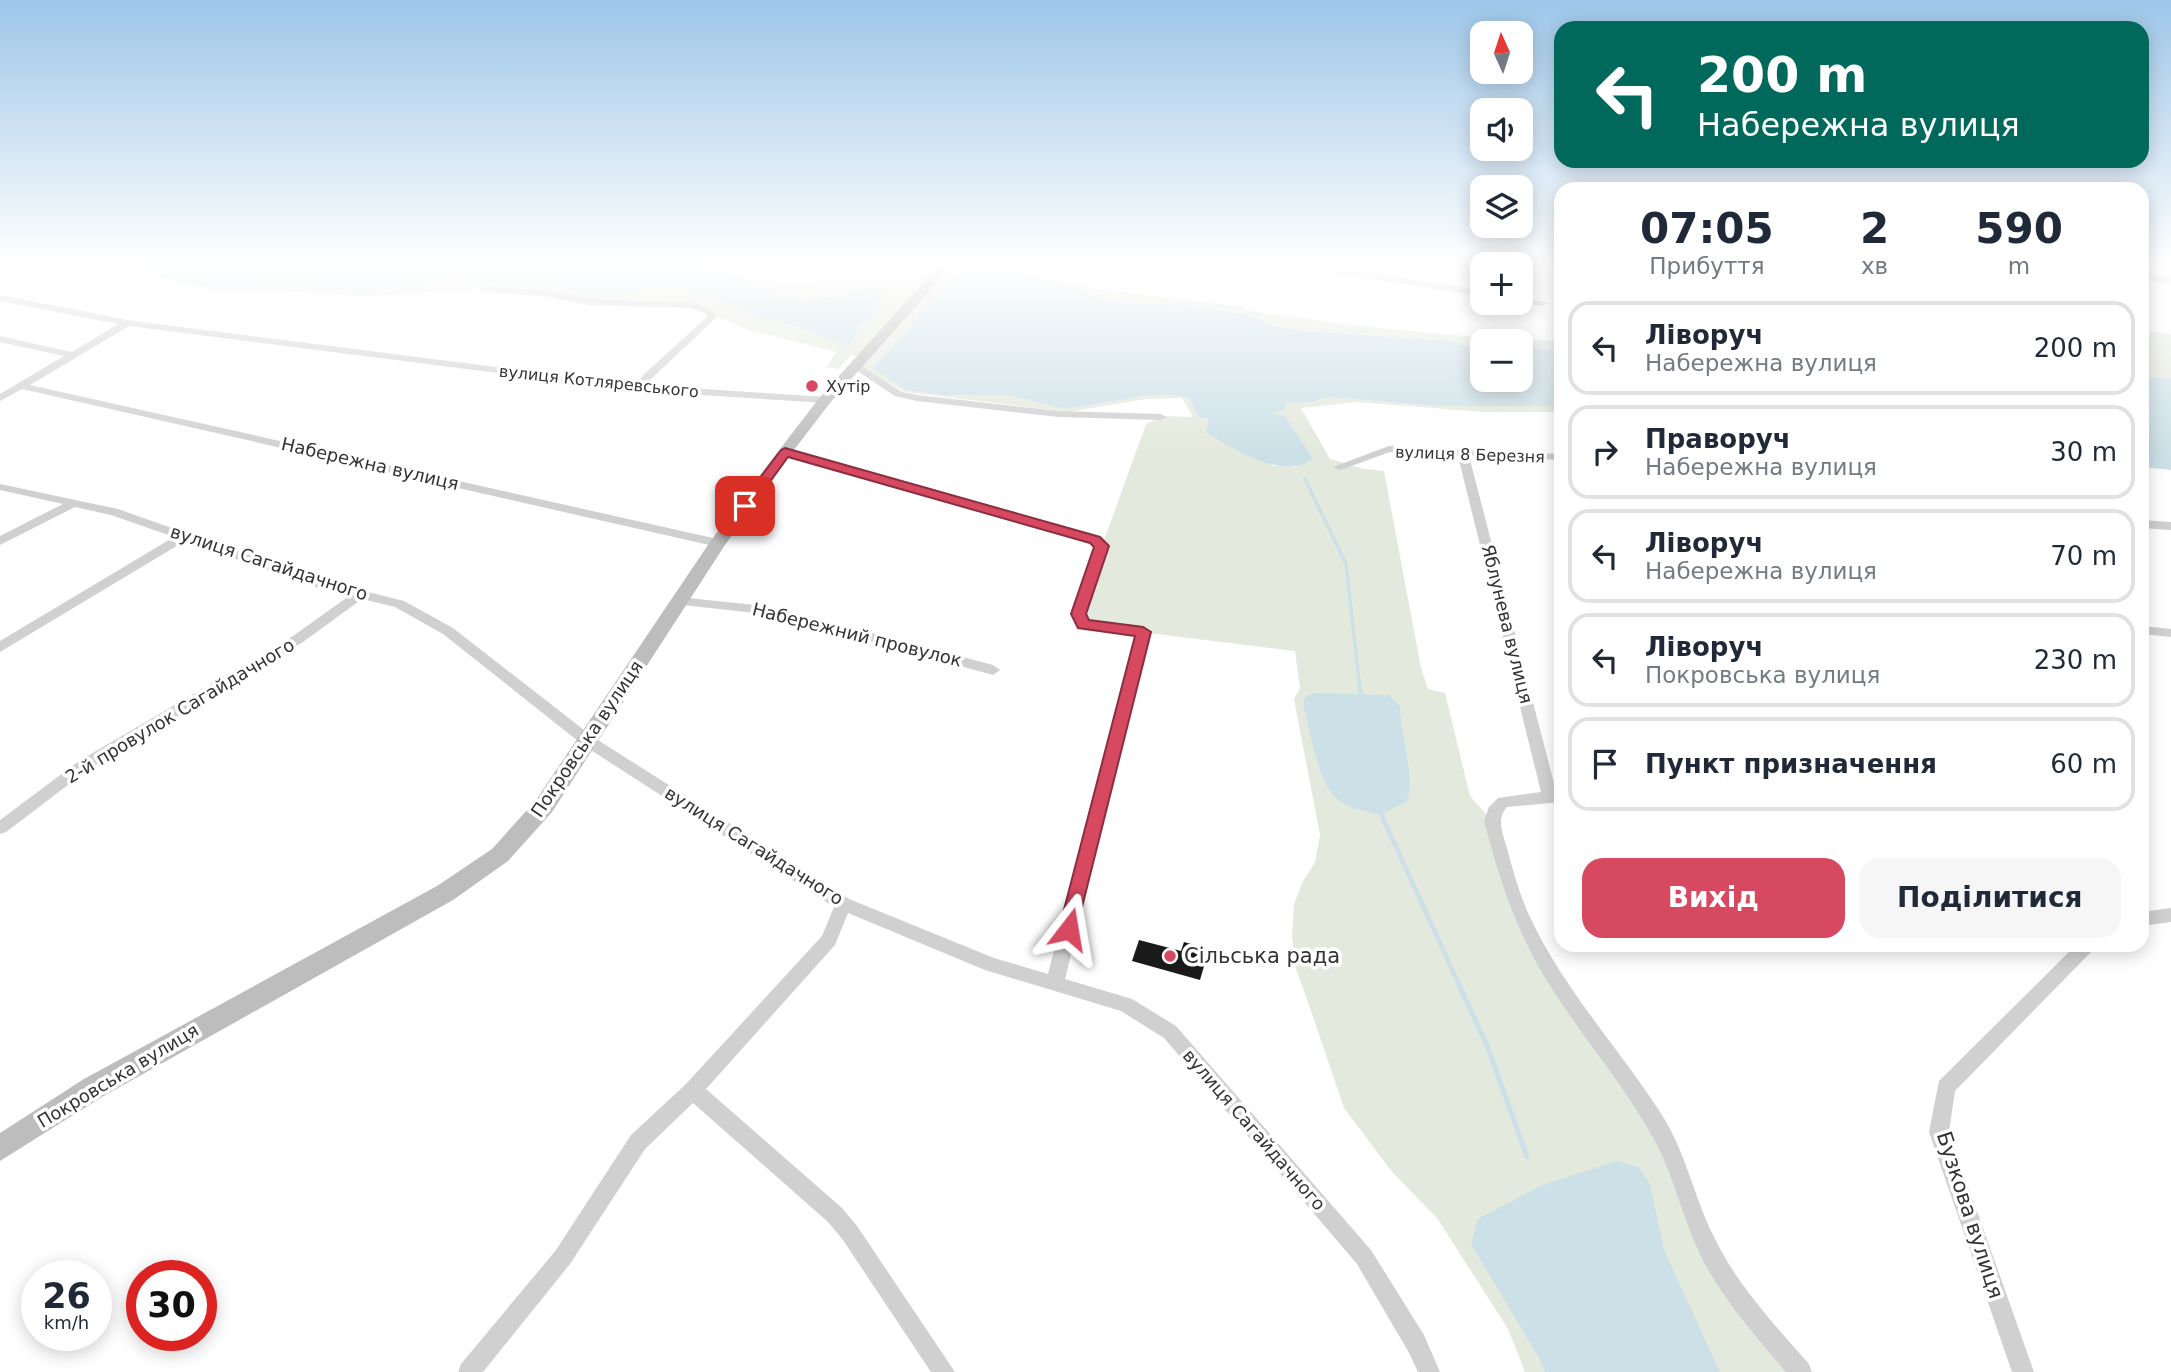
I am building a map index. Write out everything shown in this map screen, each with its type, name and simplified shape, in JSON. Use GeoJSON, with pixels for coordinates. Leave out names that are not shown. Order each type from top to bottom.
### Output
{"type":"FeatureCollection","features":[{"type":"Feature","properties":{"kind":"street"},"geometry":{"type":"LineString","coordinates":[[0,398],[122,326]]}},
{"type":"Feature","properties":{"kind":"street","name":"вулиця Котляревського"},"geometry":{"type":"LineString","coordinates":[[151,326],[640,388],[825,400]]}},
{"type":"Feature","properties":{"kind":"street"},"geometry":{"type":"LineString","coordinates":[[640,388],[647,377],[704,326]]}},
{"type":"Feature","properties":{"kind":"street","name":"Покровська вулиця"},"geometry":{"type":"LineString","coordinates":[[0,1148],[93,1088],[465,881],[500,855],[530,824],[588,741],[718,542],[825,400],[891,326]]}},
{"type":"Feature","properties":{"kind":"street"},"geometry":{"type":"LineString","coordinates":[[0,339],[73,355]]}},
{"type":"Feature","properties":{"kind":"street"},"geometry":{"type":"LineString","coordinates":[[855,365],[900,394],[917,398],[1059,414],[1161,417]]}},
{"type":"Feature","properties":{"kind":"street","name":"Набережна вулиця"},"geometry":{"type":"LineString","coordinates":[[22,386],[718,542]]}},
{"type":"Feature","properties":{"kind":"street","name":"вулиця 8 Березня"},"geometry":{"type":"LineString","coordinates":[[1339,467],[1390,449],[1554,457]]}},
{"type":"Feature","properties":{"kind":"street"},"geometry":{"type":"LineString","coordinates":[[785,452],[1095,540],[1102,546],[1079,614],[1084,625],[1143,632],[1055,983]]}},
{"type":"Feature","properties":{"kind":"street","name":"Яблунева вулиця"},"geometry":{"type":"LineString","coordinates":[[1463,453],[1554,789]]}},
{"type":"Feature","properties":{"kind":"street","name":"вулиця Сагайдачного"},"geometry":{"type":"LineString","coordinates":[[0,487],[114,512],[320,584],[399,604],[448,631],[588,741],[843,904],[992,965],[1126,1005],[1170,1032],[1364,1257],[1416,1343],[1429,1372]]}},
{"type":"Feature","properties":{"kind":"street"},"geometry":{"type":"LineString","coordinates":[[0,541],[74,503]]}},
{"type":"Feature","properties":{"kind":"street"},"geometry":{"type":"LineString","coordinates":[[2149,524],[2171,526]]}},
{"type":"Feature","properties":{"kind":"street"},"geometry":{"type":"LineString","coordinates":[[0,647],[186,535]]}},
{"type":"Feature","properties":{"kind":"street","name":"2-й провулок Сагайдачного"},"geometry":{"type":"LineString","coordinates":[[0,828],[84,765],[298,639],[360,594]]}},
{"type":"Feature","properties":{"kind":"street","name":"Набережний провулок"},"geometry":{"type":"LineString","coordinates":[[679,601],[774,611],[993,670]]}},
{"type":"Feature","properties":{"kind":"street"},"geometry":{"type":"LineString","coordinates":[[2149,631],[2171,633]]}},
{"type":"Feature","properties":{"kind":"street"},"geometry":{"type":"LineString","coordinates":[[1554,796],[1503,802],[1494,811],[1493,821],[1520,915],[1545,964],[1581,1021],[1663,1136],[1717,1266],[1733,1291],[1801,1372]]}},
{"type":"Feature","properties":{"kind":"street"},"geometry":{"type":"LineString","coordinates":[[468,1372],[563,1257],[639,1142],[693,1090],[829,940],[843,904]]}},
{"type":"Feature","properties":{"kind":"street"},"geometry":{"type":"LineString","coordinates":[[2149,918],[2171,915]]}},
{"type":"Feature","properties":{"kind":"street","name":"Бузкова вулиця"},"geometry":{"type":"LineString","coordinates":[[2023,1372],[1939,1132],[1946,1087],[2080,952]]}},
{"type":"Feature","properties":{"kind":"street"},"geometry":{"type":"LineString","coordinates":[[693,1090],[835,1215],[864,1253],[944,1372]]}},
{"type":"Feature","properties":{"kind":"shaded area"},"geometry":{"type":"Polygon","coordinates":[[[739,326],[793,326],[852,342],[860,326],[911,326],[874,369],[976,394],[1007,395],[1066,409],[1145,396],[1188,397],[1199,417],[1209,419],[1207,433],[1274,466],[1295,467],[1313,458],[1285,417],[1271,414],[1286,403],[1314,402],[1327,397],[1436,406],[1554,406],[1554,412],[1483,412],[1357,402],[1301,408],[1330,459],[1364,469],[1384,471],[1421,668],[1428,689],[1445,693],[1470,796],[1492,821],[1520,916],[1655,1121],[1705,1242],[1801,1372],[1525,1372],[1508,1329],[1437,1218],[1393,1173],[1344,1108],[1295,966],[1292,935],[1294,904],[1303,881],[1315,862],[1320,835],[1294,699],[1300,688],[1295,651],[1084,625],[1102,546],[1146,424],[1164,416],[1193,417],[1182,398],[1146,399],[1068,412],[905,392],[855,365],[861,357],[851,355],[838,369],[826,367],[837,352],[739,326]]]}},
{"type":"Feature","properties":{"kind":"shaded area"},"geometry":{"type":"Polygon","coordinates":[[[794,326],[860,326],[852,343],[846,345],[794,326]]]}},
{"type":"Feature","properties":{"kind":"shaded area"},"geometry":{"type":"Polygon","coordinates":[[[910,326],[1277,326],[1304,331],[1454,341],[1470,346],[1470,392],[1533,392],[1533,348],[1554,349],[1554,406],[1436,406],[1327,397],[1314,402],[1286,403],[1285,409],[1272,414],[1285,416],[1313,458],[1301,465],[1288,467],[1259,461],[1206,433],[1209,419],[1199,417],[1188,397],[1145,396],[1066,409],[1007,395],[943,395],[907,390],[873,369],[910,326]]]}},
{"type":"Feature","properties":{"kind":"shaded area"},"geometry":{"type":"Polygon","coordinates":[[[1277,326],[1362,326],[1470,336],[1470,346],[1454,341],[1304,331],[1277,326]]]}},
{"type":"Feature","properties":{"kind":"shaded area"},"geometry":{"type":"Polygon","coordinates":[[[2149,332],[2171,334],[2171,378],[2149,378],[2149,332]]]}},
{"type":"Feature","properties":{"kind":"shaded area"},"geometry":{"type":"Polygon","coordinates":[[[1533,340],[1554,341],[1554,349],[1533,348],[1533,340]]]}},
{"type":"Feature","properties":{"kind":"shaded area"},"geometry":{"type":"Polygon","coordinates":[[[2149,378],[2171,378],[2171,470],[2149,468],[2149,378]]]}},
{"type":"Feature","properties":{"kind":"shaded area"},"geometry":{"type":"Polygon","coordinates":[[[1315,693],[1389,695],[1400,706],[1410,780],[1407,801],[1380,815],[1349,806],[1334,796],[1323,777],[1303,705],[1305,697],[1315,693]]]}},
{"type":"Feature","properties":{"kind":"shaded area"},"geometry":{"type":"Polygon","coordinates":[[[1617,1161],[1639,1167],[1650,1184],[1664,1250],[1720,1372],[1545,1372],[1471,1244],[1478,1219],[1540,1186],[1617,1161]]]}},
{"type":"Feature","properties":{"kind":"building","name":"Сільська рада"},"geometry":{"type":"Polygon","coordinates":[[[1139,940],[1181,951],[1184,942],[1209,949],[1200,980],[1132,961],[1139,940]]]}},
{"type":"Feature","properties":{"kind":"waterway"},"geometry":{"type":"LineString","coordinates":[[1305,479],[1346,564],[1360,690]]}},
{"type":"Feature","properties":{"kind":"waterway"},"geometry":{"type":"LineString","coordinates":[[1360,688],[1361,697]]}},
{"type":"Feature","properties":{"kind":"waterway"},"geometry":{"type":"LineString","coordinates":[[1380,812],[1462,991]]}},
{"type":"Feature","properties":{"kind":"waterway"},"geometry":{"type":"LineString","coordinates":[[1461,989],[1488,1048],[1527,1157]]}},
{"type":"Feature","properties":{"kind":"place","name":"Хутір"},"geometry":{"type":"Point","coordinates":[812,386]}},
{"type":"Feature","properties":{"kind":"place","name":"Сільська рада"},"geometry":{"type":"Point","coordinates":[1170,956]}},
{"type":"Feature","properties":{"kind":"route"},"geometry":{"type":"LineString","coordinates":[[745,506],[785,452],[1095,540],[1102,546],[1079,614],[1084,625],[1143,632],[1069,929]]}}]}
